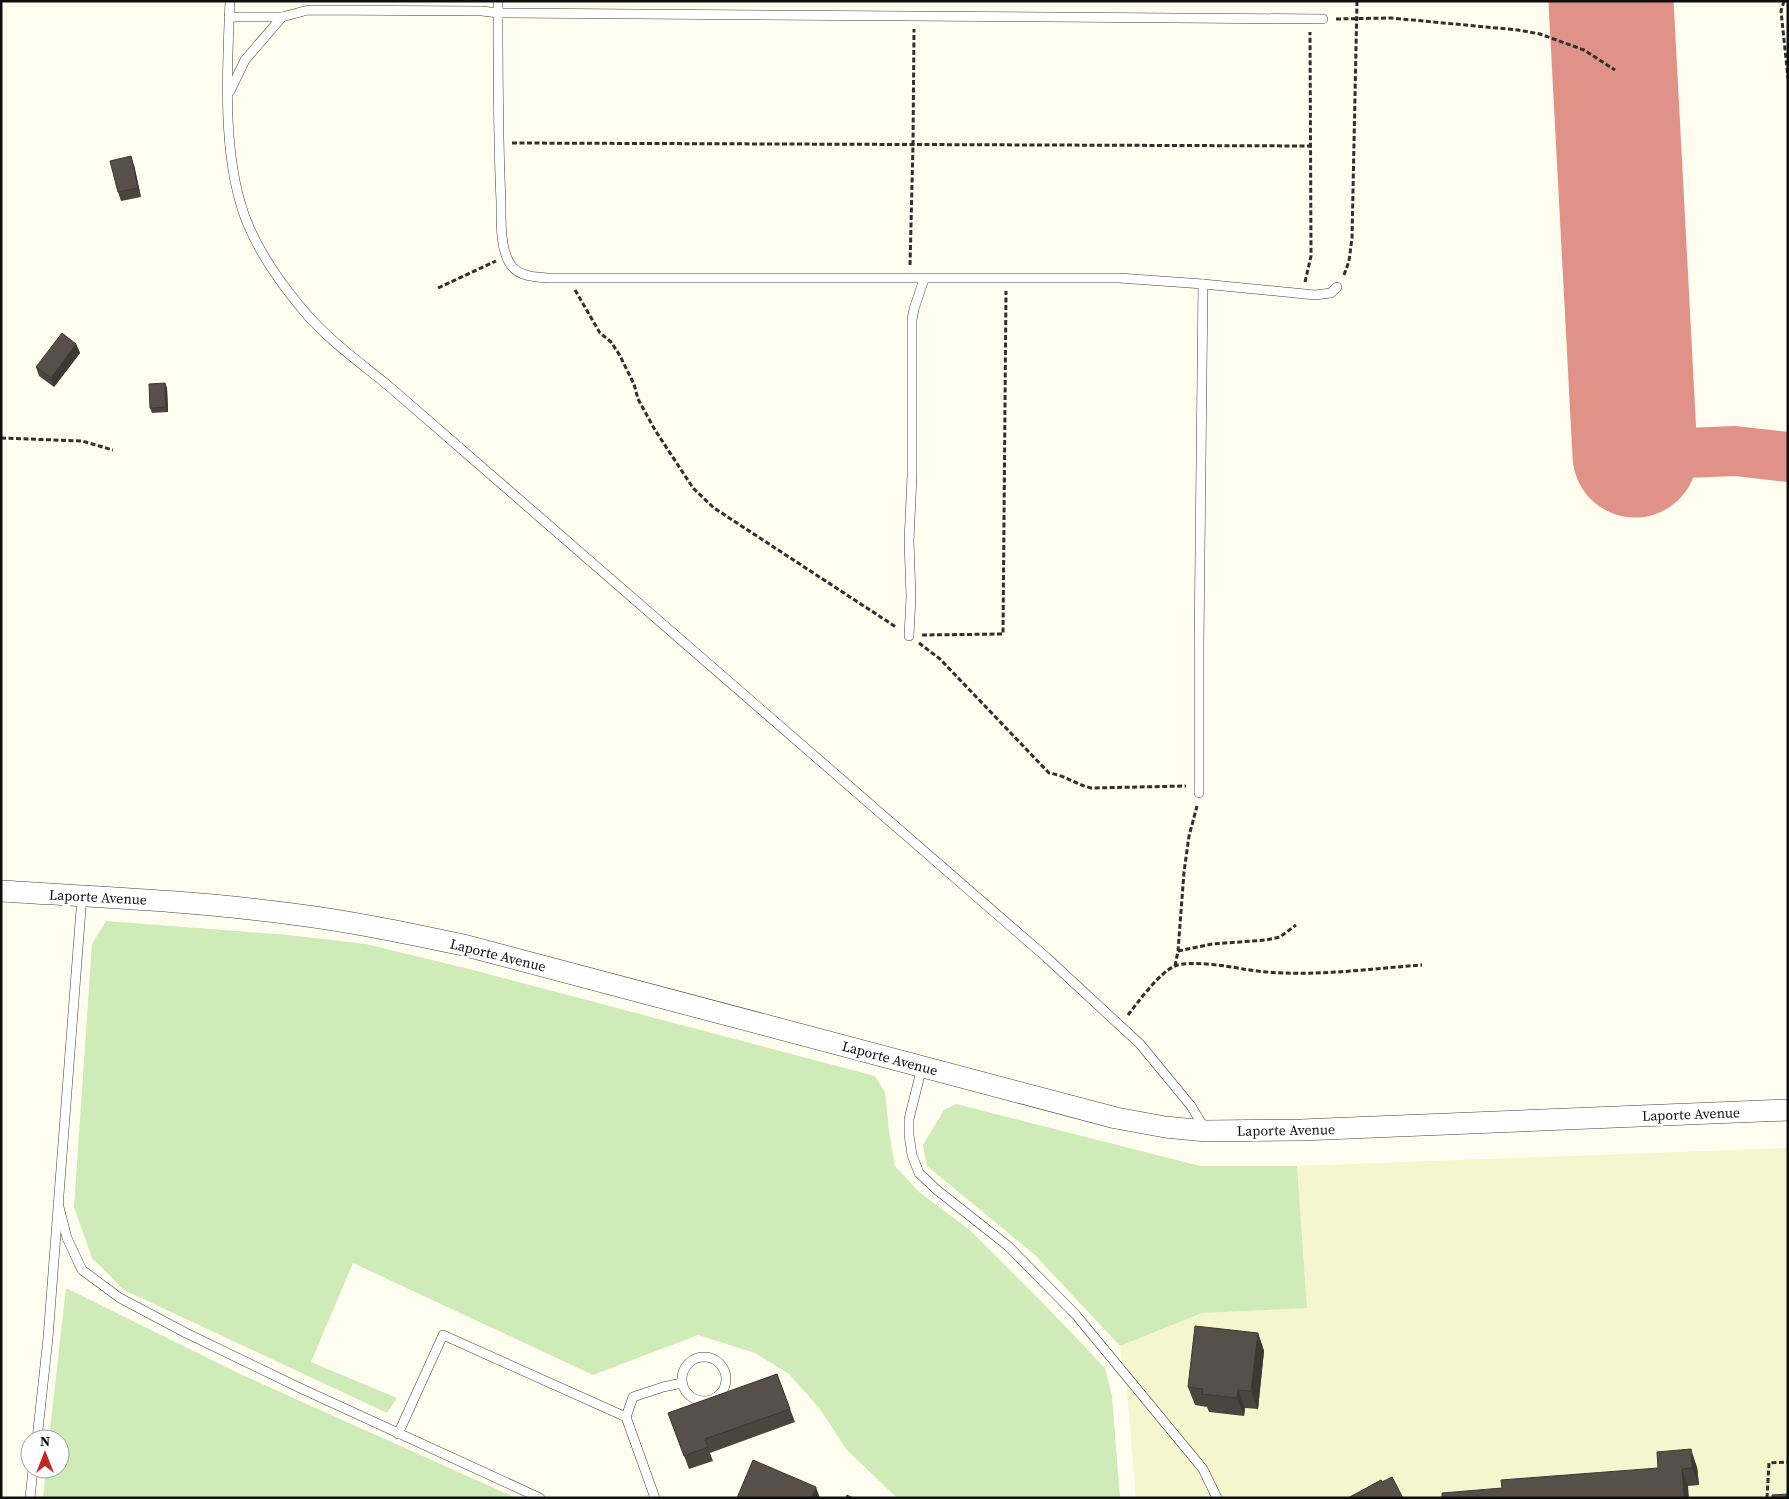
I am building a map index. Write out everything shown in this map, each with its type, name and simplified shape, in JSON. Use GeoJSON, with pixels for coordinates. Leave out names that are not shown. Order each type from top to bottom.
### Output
{"type":"FeatureCollection","features":[{"type":"Feature","properties":{"kind":"street","name":"Laporte Avenue"},"geometry":{"type":"LineString","coordinates":[[1,892],[131,898],[249,909],[362,924],[463,945],[1116,1118],[1165,1127],[1206,1131],[1301,1130],[1788,1110]]}},
{"type":"Feature","properties":{"kind":"lane"},"geometry":{"type":"LineString","coordinates":[[230,1],[229,122],[234,170],[249,226],[266,259],[304,311],[346,351],[1046,957],[1140,1044],[1190,1106],[1206,1131]]}},
{"type":"Feature","properties":{"kind":"lane"},"geometry":{"type":"LineString","coordinates":[[498,1],[502,233],[506,256],[511,266],[519,272],[540,277],[568,278],[1119,278],[1315,295],[1331,293],[1337,287]]}},
{"type":"Feature","properties":{"kind":"lane"},"geometry":{"type":"LineString","coordinates":[[229,17],[282,17],[308,10],[1323,19]]}},
{"type":"Feature","properties":{"kind":"lane"},"geometry":{"type":"LineString","coordinates":[[229,96],[245,60],[282,17]]}},
{"type":"Feature","properties":{"kind":"lane"},"geometry":{"type":"LineString","coordinates":[[909,636],[911,597],[909,540],[912,476],[912,320],[924,279]]}},
{"type":"Feature","properties":{"kind":"lane"},"geometry":{"type":"LineString","coordinates":[[1199,789],[1198,643],[1202,284]]}},
{"type":"Feature","properties":{"kind":"lane"},"geometry":{"type":"LineString","coordinates":[[38,1429],[48,1338],[82,896]]}},
{"type":"Feature","properties":{"kind":"lane"},"geometry":{"type":"LineString","coordinates":[[922,1067],[909,1119],[912,1155],[920,1173],[937,1190],[1008,1246],[1076,1315],[1204,1469],[1217,1498]]}},
{"type":"Feature","properties":{"kind":"lane"},"geometry":{"type":"LineString","coordinates":[[58,1203],[67,1238],[82,1270],[120,1298],[186,1333],[398,1434],[540,1498]]}},
{"type":"Feature","properties":{"kind":"lane"},"geometry":{"type":"LineString","coordinates":[[398,1434],[443,1335],[626,1417]]}},
{"type":"Feature","properties":{"kind":"lane"},"geometry":{"type":"LineString","coordinates":[[702,1357],[716,1360],[725,1372],[726,1379],[721,1392],[709,1401],[702,1401],[689,1396],[684,1390],[682,1383],[684,1369],[694,1359],[702,1357]]}},
{"type":"Feature","properties":{"kind":"lane"},"geometry":{"type":"LineString","coordinates":[[655,1498],[626,1417],[633,1397],[682,1383]]}},
{"type":"Feature","properties":{"kind":"lane"},"geometry":{"type":"LineString","coordinates":[[30,1498],[32,1479]]}},
{"type":"Feature","properties":{"kind":"path"},"geometry":{"type":"LineString","coordinates":[[1337,287],[1349,262],[1352,238],[1358,1]]}},
{"type":"Feature","properties":{"kind":"path"},"geometry":{"type":"LineString","coordinates":[[1782,2],[1781,11],[1788,78]]}},
{"type":"Feature","properties":{"kind":"path"},"geometry":{"type":"LineString","coordinates":[[909,278],[914,16]]}},
{"type":"Feature","properties":{"kind":"path"},"geometry":{"type":"LineString","coordinates":[[1323,19],[1391,18],[1518,30],[1540,34],[1584,50],[1615,70]]}},
{"type":"Feature","properties":{"kind":"path"},"geometry":{"type":"LineString","coordinates":[[1301,294],[1311,256],[1310,19]]}},
{"type":"Feature","properties":{"kind":"path"},"geometry":{"type":"LineString","coordinates":[[499,143],[1311,146]]}},
{"type":"Feature","properties":{"kind":"path"},"geometry":{"type":"LineString","coordinates":[[438,288],[506,256]]}},
{"type":"Feature","properties":{"kind":"path"},"geometry":{"type":"LineString","coordinates":[[568,278],[600,333],[611,342],[619,354],[634,384],[638,399],[654,430],[693,488],[714,508],[909,636],[940,659],[1049,773],[1061,775],[1091,788],[1199,789],[1184,872],[1178,951],[1175,966]]}},
{"type":"Feature","properties":{"kind":"path"},"geometry":{"type":"LineString","coordinates":[[909,636],[1003,634],[1006,278]]}},
{"type":"Feature","properties":{"kind":"path"},"geometry":{"type":"LineString","coordinates":[[1,438],[82,441],[113,450]]}},
{"type":"Feature","properties":{"kind":"path"},"geometry":{"type":"LineString","coordinates":[[1178,951],[1212,944],[1273,939],[1280,937],[1296,925]]}},
{"type":"Feature","properties":{"kind":"path"},"geometry":{"type":"LineString","coordinates":[[1120,1026],[1144,994],[1159,978],[1175,966],[1202,964],[1288,973],[1422,964]]}},
{"type":"Feature","properties":{"kind":"path"},"geometry":{"type":"LineString","coordinates":[[1767,1498],[1769,1463],[1788,1462]]}},
{"type":"Feature","properties":{"kind":"green space"},"geometry":{"type":"Polygon","coordinates":[[[106,921],[289,935],[366,944],[469,969],[875,1076],[885,1092],[895,1166],[919,1192],[971,1231],[1105,1368],[1112,1396],[1120,1498],[897,1498],[846,1449],[820,1409],[789,1374],[755,1353],[698,1335],[593,1375],[353,1263],[311,1362],[397,1398],[387,1413],[124,1290],[92,1258],[74,1207],[92,944],[106,921]]]}},
{"type":"Feature","properties":{"kind":"green space"},"geometry":{"type":"Polygon","coordinates":[[[956,1104],[1200,1166],[1297,1166],[1307,1308],[1202,1313],[1120,1346],[1035,1255],[927,1166],[923,1145],[944,1110],[956,1104]]]}},
{"type":"Feature","properties":{"kind":"green space"},"geometry":{"type":"Polygon","coordinates":[[[1788,1148],[1788,1498],[1136,1498],[1127,1392],[1120,1346],[1202,1313],[1307,1308],[1297,1166],[1788,1148]]]}},
{"type":"Feature","properties":{"kind":"green space"},"geometry":{"type":"Polygon","coordinates":[[[66,1288],[238,1373],[516,1498],[43,1498],[45,1479],[70,1479],[70,1429],[50,1429],[66,1288]]]}},
{"type":"Feature","properties":{"kind":"building"},"geometry":{"type":"Polygon","coordinates":[[[131,156],[138,188],[118,192],[110,161],[131,156]]]}},
{"type":"Feature","properties":{"kind":"building"},"geometry":{"type":"Polygon","coordinates":[[[62,333],[76,344],[51,378],[36,367],[62,333]]]}},
{"type":"Feature","properties":{"kind":"building"},"geometry":{"type":"Polygon","coordinates":[[[165,383],[166,407],[150,408],[149,384],[165,383]]]}},
{"type":"Feature","properties":{"kind":"building"},"geometry":{"type":"Polygon","coordinates":[[[1195,1326],[1258,1333],[1251,1391],[1238,1390],[1237,1398],[1202,1394],[1203,1389],[1188,1387],[1195,1326]]]}},
{"type":"Feature","properties":{"kind":"building"},"geometry":{"type":"Polygon","coordinates":[[[777,1374],[790,1409],[705,1439],[708,1447],[684,1456],[668,1413],[777,1374]]]}},
{"type":"Feature","properties":{"kind":"building"},"geometry":{"type":"Polygon","coordinates":[[[1691,1449],[1692,1468],[1682,1469],[1684,1498],[1438,1498],[1442,1497],[1442,1493],[1502,1488],[1501,1480],[1658,1468],[1657,1452],[1691,1449]]]}},
{"type":"Feature","properties":{"kind":"building"},"geometry":{"type":"Polygon","coordinates":[[[753,1460],[816,1487],[811,1498],[737,1498],[753,1460]]]}},
{"type":"Feature","properties":{"kind":"building"},"geometry":{"type":"Polygon","coordinates":[[[1392,1477],[1403,1498],[1348,1498],[1381,1480],[1382,1482],[1392,1477]]]}},
{"type":"Feature","properties":{"kind":"building"},"geometry":{"type":"Polygon","coordinates":[[[1788,1494],[1788,1498],[1772,1498],[1772,1495],[1788,1494]]]}},
{"type":"Feature","properties":{"kind":"taxiway"},"geometry":{"type":"LineString","coordinates":[[1635,455],[1735,451],[1788,457]]}},
{"type":"Feature","properties":{"kind":"runway"},"geometry":{"type":"LineString","coordinates":[[1611,1],[1635,455]]}}]}
